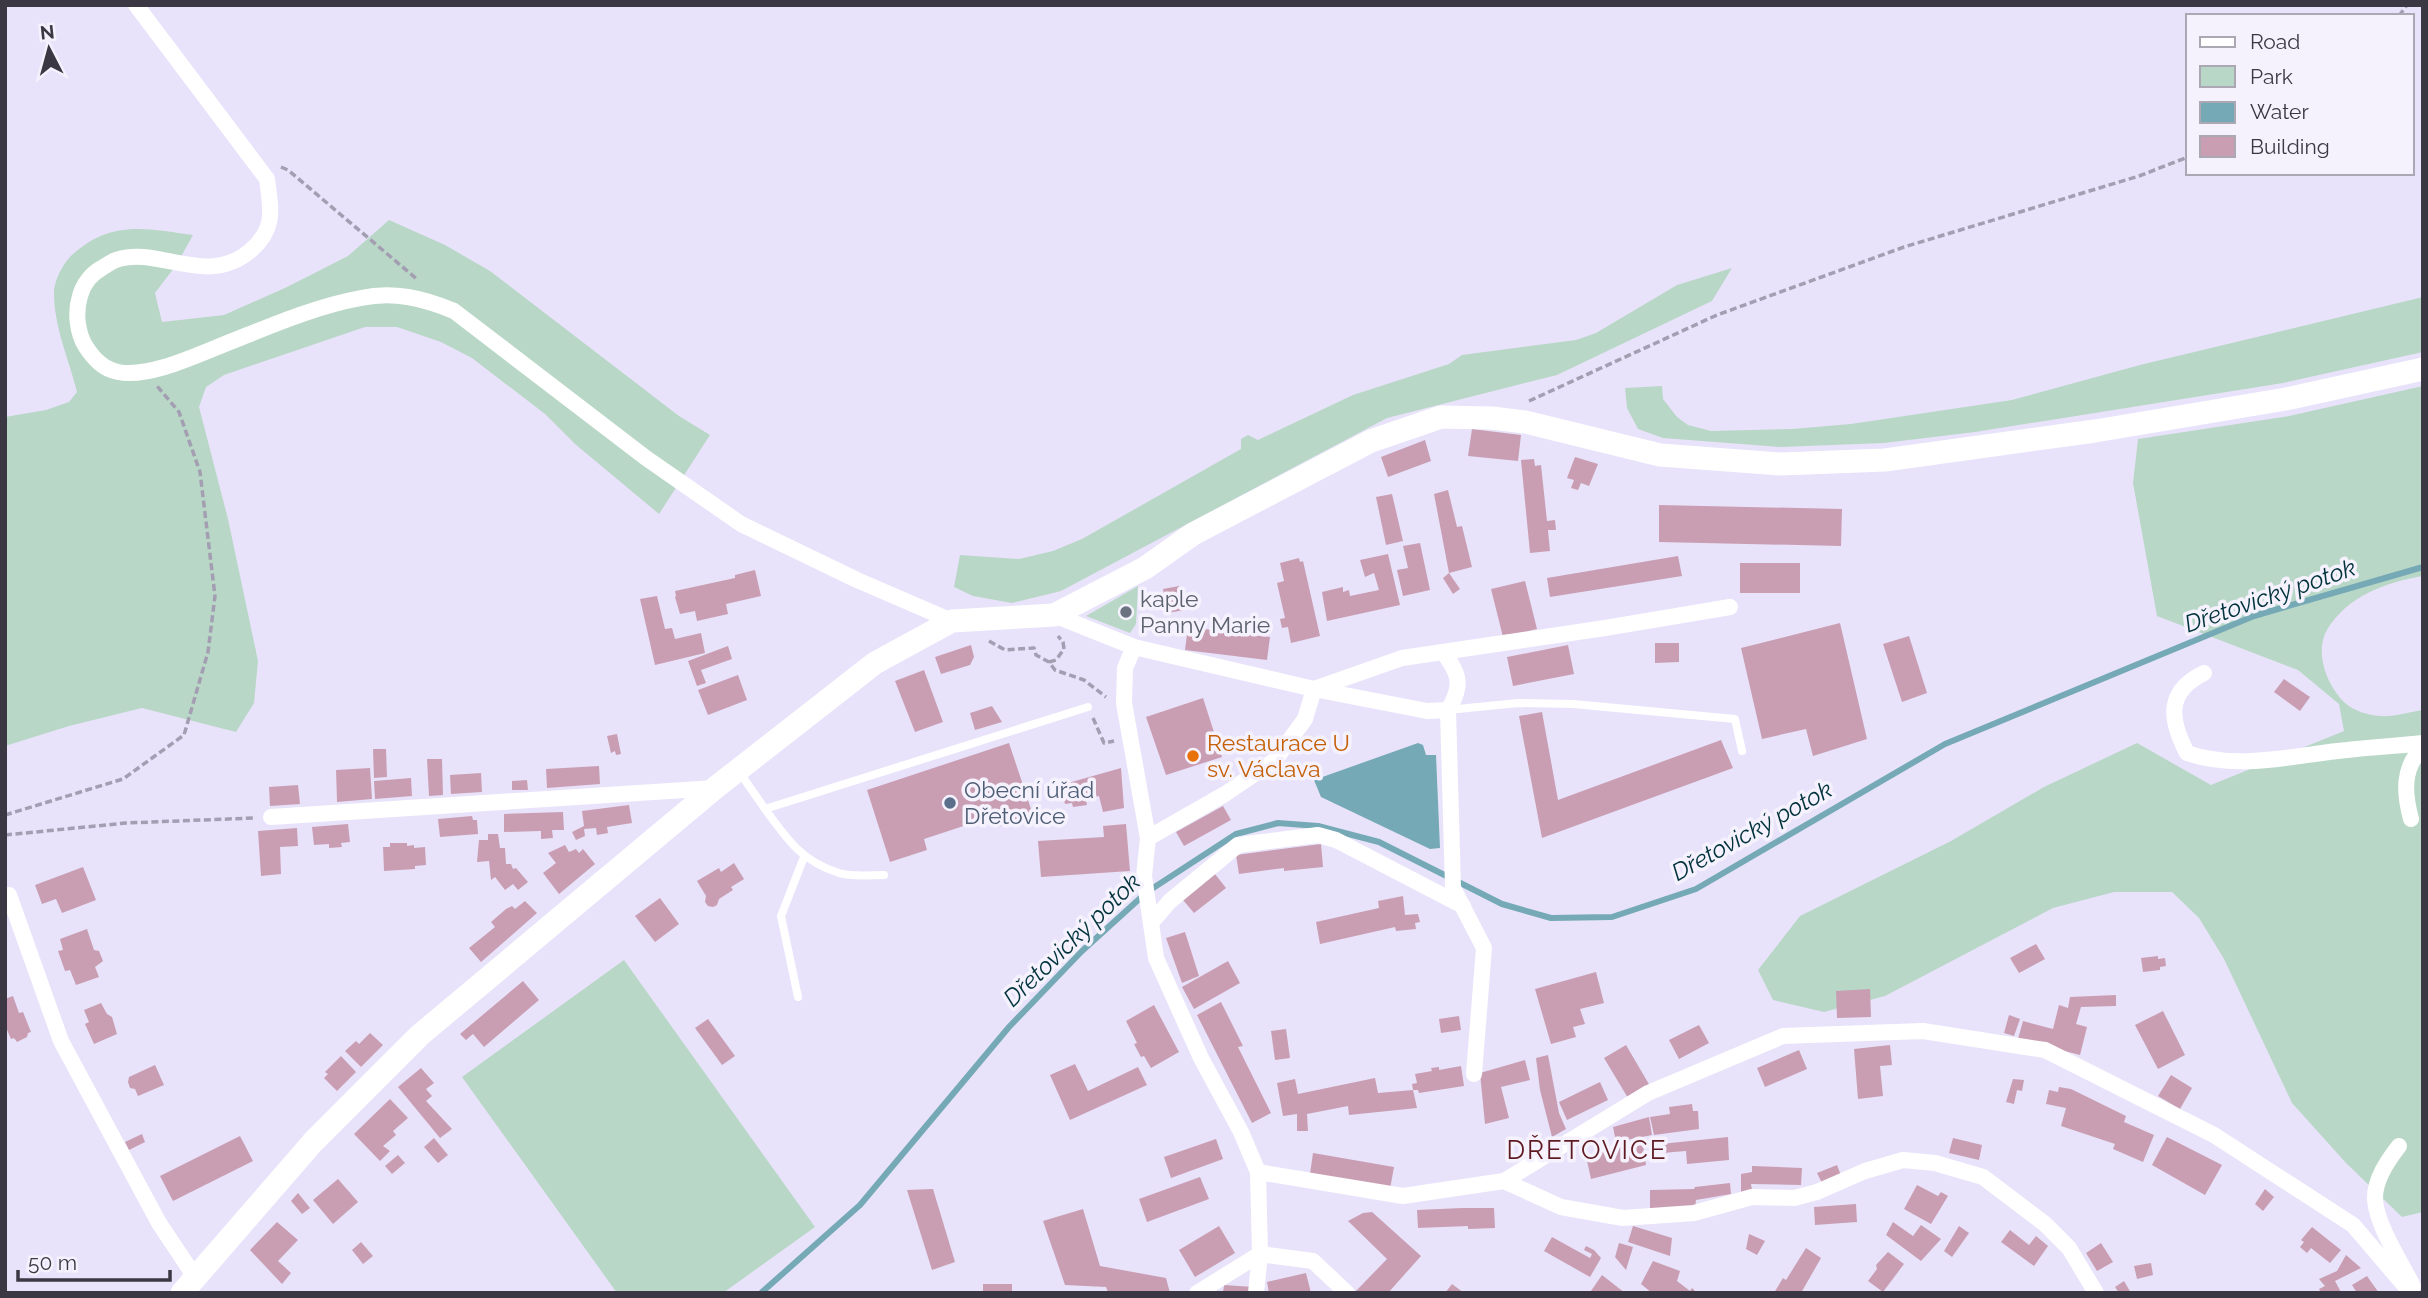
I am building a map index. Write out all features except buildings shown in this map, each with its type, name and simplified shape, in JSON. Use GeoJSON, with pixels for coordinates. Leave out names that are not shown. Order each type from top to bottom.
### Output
{"type":"FeatureCollection","features":[{"type":"Feature","properties":{"kind":"main road"},"geometry":{"type":"LineString","coordinates":[[188,1285],[313,1142],[420,1035],[715,788],[875,663],[952,621],[1054,624],[1145,568],[1193,534],[1371,441],[1441,417],[1492,418],[1525,422],[1660,455],[1781,464],[1885,460],[2069,435],[2286,399],[2423,369]]}},
{"type":"Feature","properties":{"kind":"street"},"geometry":{"type":"LineString","coordinates":[[136,5],[267,179],[271,207],[270,226],[257,245],[240,260],[214,267],[147,258],[117,259],[93,273],[80,294],[77,319],[82,341],[96,362],[118,372],[144,372],[320,308],[363,297],[403,295],[429,301],[454,311],[646,458],[741,524],[857,580],[952,621]]}},
{"type":"Feature","properties":{"kind":"street"},"geometry":{"type":"LineString","coordinates":[[1314,689],[1402,658],[1730,607]]}},
{"type":"Feature","properties":{"kind":"street"},"geometry":{"type":"LineString","coordinates":[[1054,624],[1134,647],[1314,689],[1427,711],[1448,710]]}},
{"type":"Feature","properties":{"kind":"street"},"geometry":{"type":"LineString","coordinates":[[1134,647],[1125,667],[1125,703],[1148,838],[1144,876],[1156,958],[1201,1058],[1241,1132],[1258,1172],[1260,1254],[1256,1293]]}},
{"type":"Feature","properties":{"kind":"street"},"geometry":{"type":"LineString","coordinates":[[1443,652],[1456,669],[1458,695],[1448,710],[1453,888],[1484,948],[1474,1073]]}},
{"type":"Feature","properties":{"kind":"street"},"geometry":{"type":"LineString","coordinates":[[2204,673],[2190,680],[2179,693],[2173,718],[2187,753],[2206,760],[2244,762],[2346,750],[2423,746]]}},
{"type":"Feature","properties":{"kind":"street"},"geometry":{"type":"LineString","coordinates":[[1148,838],[1225,794],[1275,760],[1305,719],[1314,689]]}},
{"type":"Feature","properties":{"kind":"street"},"geometry":{"type":"LineString","coordinates":[[2411,819],[2405,799],[2405,786],[2408,770],[2423,746]]}},
{"type":"Feature","properties":{"kind":"street"},"geometry":{"type":"LineString","coordinates":[[271,817],[715,788]]}},
{"type":"Feature","properties":{"kind":"street"},"geometry":{"type":"LineString","coordinates":[[1151,923],[1171,901],[1238,845],[1318,835],[1336,840],[1462,906]]}},
{"type":"Feature","properties":{"kind":"street"},"geometry":{"type":"LineString","coordinates":[[9,895],[61,1041],[159,1223],[188,1285]]}},
{"type":"Feature","properties":{"kind":"street"},"geometry":{"type":"LineString","coordinates":[[1258,1172],[1403,1196],[1504,1181],[1648,1093],[1783,1036],[1923,1031],[2045,1050],[2214,1135],[2353,1226],[2414,1293]]}},
{"type":"Feature","properties":{"kind":"street"},"geometry":{"type":"LineString","coordinates":[[2399,1146],[2384,1166],[2375,1199],[2382,1222],[2414,1293]]}},
{"type":"Feature","properties":{"kind":"street"},"geometry":{"type":"LineString","coordinates":[[1504,1181],[1560,1208],[1623,1217],[1694,1213],[1752,1197],[1794,1198],[1818,1192],[1865,1171],[1903,1160],[1935,1163],[1983,1177],[2045,1224],[2069,1248],[2096,1293]]}},
{"type":"Feature","properties":{"kind":"street"},"geometry":{"type":"LineString","coordinates":[[1197,1293],[1260,1254],[1313,1261],[1347,1293]]}},
{"type":"Feature","properties":{"kind":"lane"},"geometry":{"type":"LineString","coordinates":[[1448,710],[1518,703],[1573,704],[1735,719],[1742,751]]}},
{"type":"Feature","properties":{"kind":"lane"},"geometry":{"type":"LineString","coordinates":[[765,809],[1088,707]]}},
{"type":"Feature","properties":{"kind":"lane"},"geometry":{"type":"LineString","coordinates":[[738,770],[785,836],[804,857],[841,874],[884,875]]}},
{"type":"Feature","properties":{"kind":"lane"},"geometry":{"type":"LineString","coordinates":[[798,997],[782,916],[804,857]]}},
{"type":"Feature","properties":{"kind":"path"},"geometry":{"type":"LineString","coordinates":[[1529,401],[1742,306],[1905,247],[2139,176],[2186,158]]}},
{"type":"Feature","properties":{"kind":"path"},"geometry":{"type":"LineString","coordinates":[[278,166],[288,170],[422,284]]}},
{"type":"Feature","properties":{"kind":"path"},"geometry":{"type":"LineString","coordinates":[[5,816],[123,779],[184,735],[208,652],[215,596],[200,472],[179,412],[144,372]]}},
{"type":"Feature","properties":{"kind":"path"},"geometry":{"type":"LineString","coordinates":[[1049,662],[1056,660],[1064,649],[1054,624]]}},
{"type":"Feature","properties":{"kind":"path"},"geometry":{"type":"LineString","coordinates":[[982,637],[1005,650],[1034,648]]}},
{"type":"Feature","properties":{"kind":"path"},"geometry":{"type":"LineString","coordinates":[[1035,641],[1036,655],[1049,662],[1055,670],[1084,680],[1105,696],[1110,705],[1125,703]]}},
{"type":"Feature","properties":{"kind":"path"},"geometry":{"type":"LineString","coordinates":[[1088,707],[1104,743],[1118,741]]}},
{"type":"Feature","properties":{"kind":"path"},"geometry":{"type":"LineString","coordinates":[[5,835],[126,823],[271,817]]}},
{"type":"Feature","properties":{"kind":"green space"},"geometry":{"type":"Polygon","coordinates":[[[389,220],[445,245],[490,271],[679,416],[710,435],[659,514],[575,444],[545,414],[472,358],[441,342],[397,327],[365,327],[224,375],[206,387],[199,407],[228,519],[258,661],[254,703],[236,732],[142,708],[69,726],[5,746],[5,417],[46,410],[69,402],[77,392],[59,331],[55,306],[56,283],[65,263],[86,244],[114,231],[144,229],[193,235],[177,264],[155,293],[162,322],[224,315],[348,256],[389,220]]]}},
{"type":"Feature","properties":{"kind":"green space"},"geometry":{"type":"Polygon","coordinates":[[[1732,268],[1712,301],[1557,375],[1387,418],[1061,591],[1012,603],[973,596],[954,587],[960,555],[1019,559],[1053,551],[1082,539],[1241,449],[1241,439],[1248,435],[1258,440],[1353,395],[1449,364],[1462,355],[1576,340],[1596,333],[1677,285],[1732,268]]]}},
{"type":"Feature","properties":{"kind":"green space"},"geometry":{"type":"Polygon","coordinates":[[[2423,297],[2423,352],[2283,383],[1975,432],[1884,443],[1781,447],[1663,438],[1638,429],[1627,408],[1625,388],[1662,386],[1663,399],[1677,417],[1688,425],[1711,431],[1851,424],[2012,400],[2140,365],[2423,297]]]}},
{"type":"Feature","properties":{"kind":"green space"},"geometry":{"type":"Polygon","coordinates":[[[2423,386],[2423,576],[2369,592],[2345,608],[2327,630],[2323,639],[2322,658],[2333,688],[2345,703],[2353,708],[2380,716],[2423,710],[2423,1212],[2402,1217],[2346,1163],[2292,1103],[2224,959],[2199,918],[2172,892],[2114,892],[2053,908],[1885,996],[1824,1012],[1773,1000],[1758,970],[1800,916],[1951,841],[2044,787],[2137,743],[2211,785],[2344,731],[2339,704],[2298,670],[2157,616],[2133,483],[2138,439],[2289,416],[2423,386]]]}},
{"type":"Feature","properties":{"kind":"green space"},"geometry":{"type":"Polygon","coordinates":[[[1138,586],[1136,624],[1130,633],[1086,616],[1138,586]]]}},
{"type":"Feature","properties":{"kind":"green space"},"geometry":{"type":"Polygon","coordinates":[[[624,960],[815,1227],[723,1293],[617,1293],[462,1077],[624,960]]]}},
{"type":"Feature","properties":{"kind":"water"},"geometry":{"type":"Polygon","coordinates":[[[1418,743],[1423,745],[1426,755],[1436,755],[1440,848],[1430,849],[1321,797],[1314,780],[1418,743]]]}},
{"type":"Feature","properties":{"kind":"waterway","name":"Dřetovický potok"},"geometry":{"type":"LineString","coordinates":[[761,1293],[860,1205],[1009,1027],[1082,951],[1147,892],[1236,834],[1278,823],[1318,826],[1379,842],[1502,904],[1551,918],[1612,917],[1696,889],[1945,744],[2254,616],[2423,567]]}},
{"type":"Feature","properties":{"kind":"place","name":"kaple Panny Marie"},"geometry":{"type":"Point","coordinates":[1126,612]}},
{"type":"Feature","properties":{"kind":"place","name":"Restaurace U sv. Václava"},"geometry":{"type":"Point","coordinates":[1193,756]}},
{"type":"Feature","properties":{"kind":"place","name":"Obecní úřad Dřetovice"},"geometry":{"type":"Point","coordinates":[950,803]}},
{"type":"Feature","properties":{"kind":"district","name":"DŘETOVICE"},"geometry":{"type":"Point","coordinates":[1587,1150]}}]}
